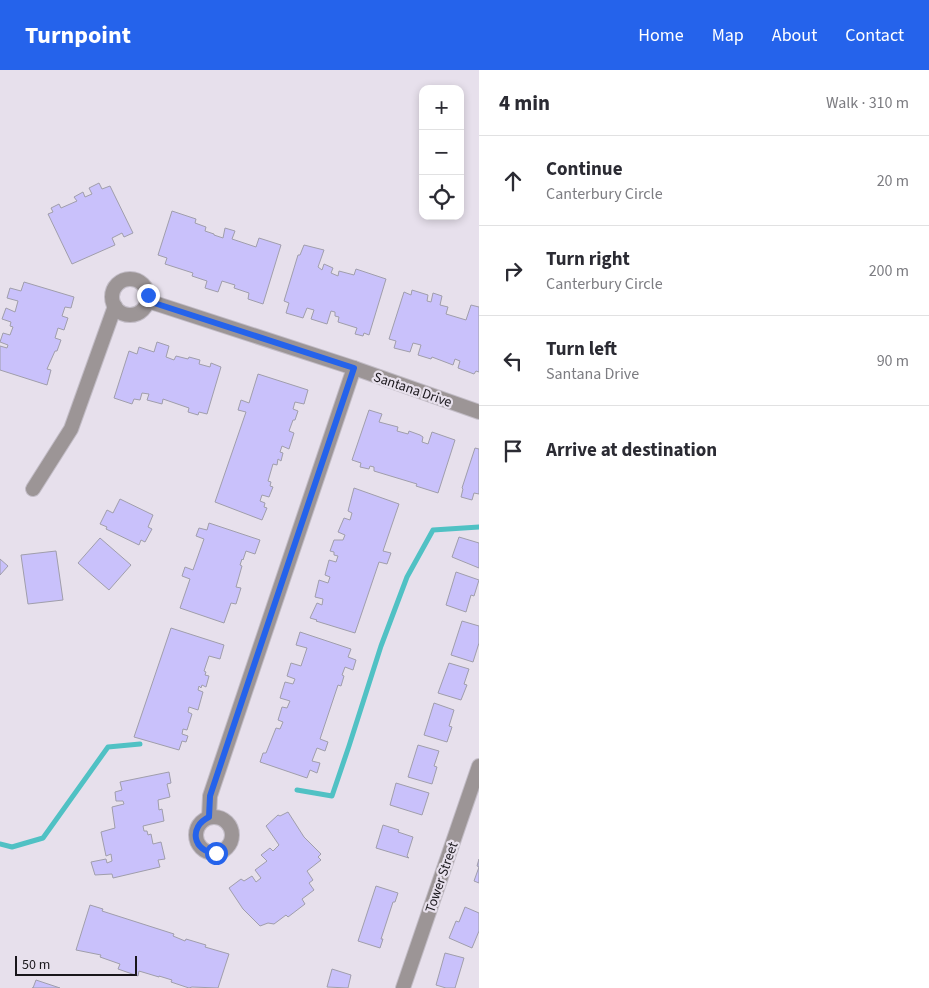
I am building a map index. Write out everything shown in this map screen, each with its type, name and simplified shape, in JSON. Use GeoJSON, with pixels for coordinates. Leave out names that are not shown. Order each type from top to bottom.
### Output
{"type":"FeatureCollection","features":[{"type":"Feature","properties":{"kind":"street"},"geometry":{"type":"LineString","coordinates":[[128,279],[139,281],[144,285],[148,301],[141,311],[135,314],[123,314],[115,306],[112,301],[117,284],[128,279]]}},
{"type":"Feature","properties":{"kind":"street","name":"Santana Drive"},"geometry":{"type":"LineString","coordinates":[[148,301],[354,368],[479,412]]}},
{"type":"Feature","properties":{"kind":"street"},"geometry":{"type":"LineString","coordinates":[[34,489],[71,429],[115,306]]}},
{"type":"Feature","properties":{"kind":"street"},"geometry":{"type":"LineString","coordinates":[[209,817],[210,796],[354,368]]}},
{"type":"Feature","properties":{"kind":"street","name":"Tower Street"},"geometry":{"type":"LineString","coordinates":[[403,988],[479,766]]}},
{"type":"Feature","properties":{"kind":"building"},"geometry":{"type":"Polygon","coordinates":[[[99,183],[102,189],[110,186],[133,233],[124,237],[122,233],[112,238],[115,245],[72,264],[48,214],[53,212],[51,208],[59,204],[61,208],[77,201],[74,197],[83,192],[85,197],[92,194],[89,188],[99,183]]]}},
{"type":"Feature","properties":{"kind":"building"},"geometry":{"type":"Polygon","coordinates":[[[172,211],[196,219],[195,223],[206,227],[205,231],[223,238],[225,228],[235,231],[232,239],[256,247],[259,238],[281,245],[263,304],[248,299],[249,293],[234,288],[235,285],[222,281],[218,292],[205,288],[207,281],[192,276],[193,273],[165,264],[167,258],[158,255],[172,211]]]}},
{"type":"Feature","properties":{"kind":"building"},"geometry":{"type":"Polygon","coordinates":[[[304,245],[324,250],[318,267],[322,270],[324,264],[333,268],[331,273],[338,276],[339,271],[354,275],[356,269],[386,279],[369,335],[364,333],[363,336],[355,334],[357,328],[338,322],[339,317],[335,316],[335,312],[331,311],[327,324],[311,319],[314,310],[307,308],[303,318],[286,313],[289,303],[284,301],[298,255],[300,255],[304,245]]]}},
{"type":"Feature","properties":{"kind":"building"},"geometry":{"type":"Polygon","coordinates":[[[24,282],[74,297],[71,308],[65,307],[62,316],[68,318],[64,330],[58,328],[55,338],[61,340],[47,369],[51,370],[47,385],[0,370],[0,346],[7,348],[8,345],[0,342],[3,333],[10,335],[13,327],[10,326],[11,322],[2,319],[6,308],[15,312],[18,301],[7,298],[10,288],[21,291],[24,282]]]}},
{"type":"Feature","properties":{"kind":"building"},"geometry":{"type":"Polygon","coordinates":[[[412,290],[428,295],[427,301],[431,302],[433,293],[442,296],[440,305],[448,307],[446,314],[466,320],[471,305],[479,307],[479,372],[476,371],[474,374],[458,368],[460,361],[455,359],[453,365],[432,357],[431,359],[418,355],[421,345],[413,343],[410,352],[394,348],[396,341],[389,339],[404,292],[411,295],[412,290]]]}},
{"type":"Feature","properties":{"kind":"building"},"geometry":{"type":"Polygon","coordinates":[[[157,342],[169,346],[166,357],[174,360],[176,356],[188,359],[189,357],[200,360],[199,364],[210,367],[211,363],[221,367],[207,414],[199,412],[198,415],[188,412],[189,408],[163,399],[162,404],[147,400],[149,394],[142,393],[140,400],[134,399],[132,404],[114,398],[129,351],[137,354],[139,347],[154,352],[157,342]]]}},
{"type":"Feature","properties":{"kind":"building"},"geometry":{"type":"Polygon","coordinates":[[[258,374],[308,390],[304,404],[295,402],[293,409],[298,411],[289,431],[294,433],[289,449],[282,446],[280,452],[283,453],[281,461],[278,459],[277,465],[273,464],[268,481],[271,482],[270,486],[273,487],[269,497],[262,495],[260,501],[265,503],[264,507],[267,508],[262,520],[215,502],[246,412],[238,410],[241,400],[249,403],[258,374]]]}},
{"type":"Feature","properties":{"kind":"building"},"geometry":{"type":"Polygon","coordinates":[[[369,410],[382,414],[379,422],[398,427],[397,431],[408,434],[409,431],[420,435],[423,437],[422,442],[428,444],[432,432],[455,440],[438,493],[416,486],[417,484],[374,471],[374,467],[370,466],[369,469],[360,467],[361,463],[352,460],[369,410]]]}},
{"type":"Feature","properties":{"kind":"building"},"geometry":{"type":"Polygon","coordinates":[[[475,448],[479,449],[479,494],[474,493],[472,500],[461,497],[462,488],[475,448]]]}},
{"type":"Feature","properties":{"kind":"building"},"geometry":{"type":"Polygon","coordinates":[[[354,488],[399,504],[383,551],[391,553],[387,564],[379,562],[355,633],[310,618],[317,603],[322,605],[323,599],[315,597],[319,580],[328,583],[330,577],[325,575],[329,560],[336,562],[338,556],[330,551],[334,540],[343,540],[345,535],[338,532],[344,518],[350,520],[352,513],[348,511],[354,488]]]}},
{"type":"Feature","properties":{"kind":"building"},"geometry":{"type":"Polygon","coordinates":[[[120,499],[153,515],[148,527],[152,529],[145,542],[141,540],[139,545],[106,529],[107,527],[100,524],[107,510],[113,513],[120,499]]]}},
{"type":"Feature","properties":{"kind":"building"},"geometry":{"type":"Polygon","coordinates":[[[209,523],[260,540],[255,554],[246,551],[242,559],[236,587],[241,588],[236,604],[231,603],[224,623],[180,608],[190,579],[182,576],[185,567],[193,570],[204,539],[196,536],[199,528],[207,530],[209,523]]]}},
{"type":"Feature","properties":{"kind":"building"},"geometry":{"type":"Polygon","coordinates":[[[459,537],[479,543],[479,568],[452,557],[459,537]]]}},
{"type":"Feature","properties":{"kind":"building"},"geometry":{"type":"Polygon","coordinates":[[[100,538],[131,565],[109,590],[78,563],[100,538]]]}},
{"type":"Feature","properties":{"kind":"building"},"geometry":{"type":"Polygon","coordinates":[[[56,551],[63,600],[28,604],[21,555],[56,551]]]}},
{"type":"Feature","properties":{"kind":"building"},"geometry":{"type":"Polygon","coordinates":[[[0,559],[8,566],[0,575],[0,559]]]}},
{"type":"Feature","properties":{"kind":"building"},"geometry":{"type":"Polygon","coordinates":[[[456,572],[479,580],[474,596],[471,595],[466,612],[446,605],[456,572]]]}},
{"type":"Feature","properties":{"kind":"building"},"geometry":{"type":"Polygon","coordinates":[[[462,621],[479,626],[479,643],[473,662],[451,655],[462,621]]]}},
{"type":"Feature","properties":{"kind":"building"},"geometry":{"type":"Polygon","coordinates":[[[171,628],[224,645],[220,659],[209,656],[204,671],[206,672],[205,675],[209,676],[206,687],[202,685],[201,688],[199,686],[198,690],[203,692],[198,710],[189,707],[188,712],[192,714],[187,730],[183,729],[182,734],[188,736],[186,742],[182,741],[179,750],[134,737],[171,628]]]}},
{"type":"Feature","properties":{"kind":"building"},"geometry":{"type":"Polygon","coordinates":[[[300,632],[351,649],[348,657],[356,660],[353,670],[345,667],[341,686],[338,685],[320,739],[328,742],[325,751],[317,748],[312,761],[320,763],[317,773],[310,770],[307,778],[260,762],[263,753],[266,753],[276,728],[280,729],[283,722],[278,720],[282,707],[287,708],[290,701],[280,698],[285,682],[293,684],[295,679],[287,676],[291,663],[301,666],[307,648],[296,645],[300,632]]]}},
{"type":"Feature","properties":{"kind":"building"},"geometry":{"type":"Polygon","coordinates":[[[449,663],[469,669],[464,684],[467,685],[461,700],[438,693],[449,663]]]}},
{"type":"Feature","properties":{"kind":"building"},"geometry":{"type":"Polygon","coordinates":[[[434,703],[454,710],[449,726],[452,727],[447,742],[424,735],[434,703]]]}},
{"type":"Feature","properties":{"kind":"building"},"geometry":{"type":"Polygon","coordinates":[[[418,745],[439,751],[434,766],[437,767],[432,784],[408,777],[418,745]]]}},
{"type":"Feature","properties":{"kind":"building"},"geometry":{"type":"Polygon","coordinates":[[[169,772],[171,783],[167,784],[170,797],[158,800],[159,810],[162,809],[164,821],[143,826],[144,831],[147,831],[148,835],[151,834],[153,844],[161,842],[165,859],[158,860],[160,867],[113,878],[112,874],[95,875],[91,862],[106,859],[107,863],[112,861],[111,854],[106,856],[101,832],[115,828],[112,807],[124,804],[123,801],[116,801],[115,792],[122,790],[120,782],[169,772]]]}},
{"type":"Feature","properties":{"kind":"building"},"geometry":{"type":"Polygon","coordinates":[[[396,783],[429,793],[422,815],[390,805],[396,783]]]}},
{"type":"Feature","properties":{"kind":"building"},"geometry":{"type":"Polygon","coordinates":[[[288,812],[304,837],[321,854],[318,857],[321,860],[307,871],[313,880],[309,883],[314,890],[302,899],[305,904],[288,917],[286,915],[274,924],[268,923],[260,926],[243,909],[229,888],[241,879],[244,881],[252,876],[256,882],[261,878],[255,870],[267,861],[261,855],[270,848],[273,851],[279,845],[266,826],[278,815],[280,816],[288,812]]]}},
{"type":"Feature","properties":{"kind":"building"},"geometry":{"type":"Polygon","coordinates":[[[383,825],[413,837],[407,856],[409,858],[376,848],[383,825]]]}},
{"type":"Feature","properties":{"kind":"building"},"geometry":{"type":"Polygon","coordinates":[[[479,867],[479,883],[474,881],[479,867]]]}},
{"type":"Feature","properties":{"kind":"building"},"geometry":{"type":"Polygon","coordinates":[[[376,886],[398,893],[395,902],[393,902],[380,948],[358,941],[376,886]]]}},
{"type":"Feature","properties":{"kind":"building"},"geometry":{"type":"Polygon","coordinates":[[[90,905],[103,909],[102,911],[174,934],[173,936],[185,941],[186,939],[229,954],[218,988],[189,988],[171,982],[172,980],[139,971],[138,976],[118,969],[120,964],[100,957],[101,955],[76,950],[90,905]]]}},
{"type":"Feature","properties":{"kind":"building"},"geometry":{"type":"Polygon","coordinates":[[[465,907],[479,913],[479,931],[472,948],[449,938],[456,921],[459,922],[465,907]]]}},
{"type":"Feature","properties":{"kind":"building"},"geometry":{"type":"Polygon","coordinates":[[[445,953],[464,958],[455,988],[436,985],[445,953]]]}},
{"type":"Feature","properties":{"kind":"building"},"geometry":{"type":"Polygon","coordinates":[[[332,969],[351,975],[348,988],[327,987],[332,969]]]}},
{"type":"Feature","properties":{"kind":"building"},"geometry":{"type":"Polygon","coordinates":[[[36,980],[60,988],[33,988],[36,980]]]}},
{"type":"Feature","properties":{"kind":"waterway"},"geometry":{"type":"LineString","coordinates":[[297,790],[332,796],[381,646],[407,577],[433,530],[479,527]]}},
{"type":"Feature","properties":{"kind":"waterway"},"geometry":{"type":"LineString","coordinates":[[0,844],[12,847],[43,838],[108,747],[140,744]]}},
{"type":"Feature","properties":{"kind":"route"},"geometry":{"type":"LineString","coordinates":[[148,295],[148,301],[354,368],[210,796],[209,817],[199,824],[196,829],[196,841],[200,847],[204,851],[216,853]]}}]}
